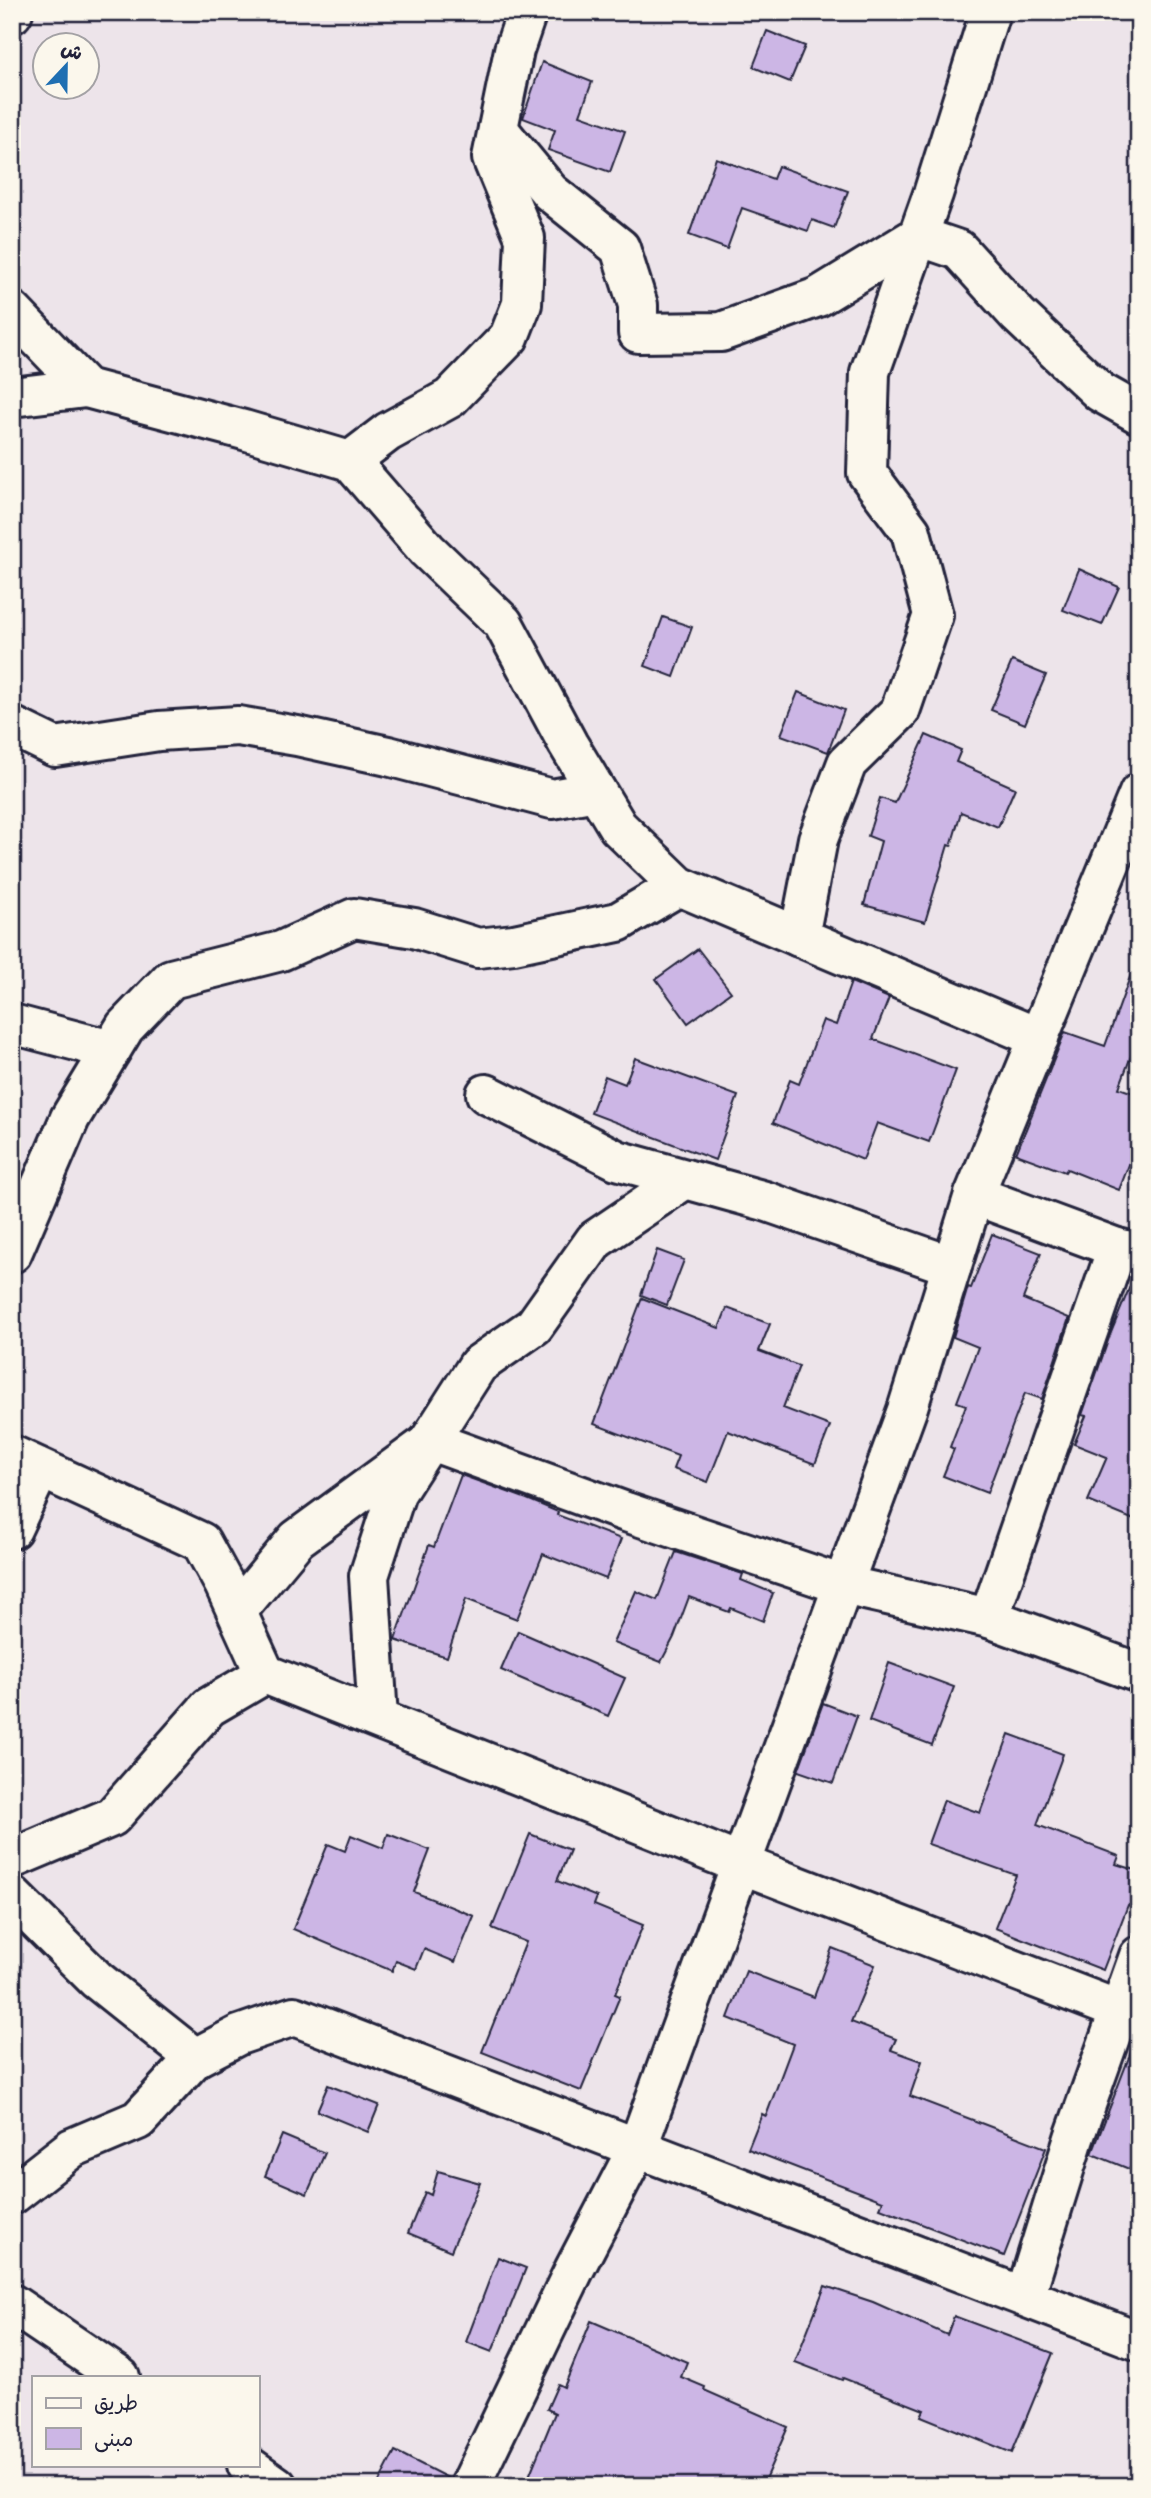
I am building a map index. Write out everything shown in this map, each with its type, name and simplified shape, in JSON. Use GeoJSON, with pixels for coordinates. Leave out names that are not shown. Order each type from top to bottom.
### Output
{"type":"FeatureCollection","features":[{"type":"Feature","properties":{"kind":"street"},"geometry":{"type":"LineString","coordinates":[[350,461],[388,432],[450,398],[509,337],[522,304],[525,238],[492,158],[514,50],[527,12]]}},
{"type":"Feature","properties":{"kind":"street"},"geometry":{"type":"LineString","coordinates":[[799,937],[818,839],[847,762],[900,711],[933,615],[911,532],[867,473],[870,372],[918,236],[990,12]]}},
{"type":"Feature","properties":{"kind":"street"},"geometry":{"type":"LineString","coordinates":[[498,129],[550,192],[620,248],[638,305],[638,333],[720,332],[818,297],[918,236]]}},
{"type":"Feature","properties":{"kind":"street"},"geometry":{"type":"LineString","coordinates":[[918,236],[959,250],[1018,314],[1100,392],[1139,414]]}},
{"type":"Feature","properties":{"kind":"street"},"geometry":{"type":"LineString","coordinates":[[12,311],[86,388]]}},
{"type":"Feature","properties":{"kind":"street"},"geometry":{"type":"LineString","coordinates":[[12,397],[86,388],[350,461],[427,550],[503,624],[618,827],[679,887],[1039,1038]]}},
{"type":"Feature","properties":{"kind":"street"},"geometry":{"type":"LineString","coordinates":[[12,726],[55,747],[159,730],[238,726],[388,756],[552,799],[596,791]]}},
{"type":"Feature","properties":{"kind":"street"},"geometry":{"type":"LineString","coordinates":[[470,2486],[574,2270],[637,2149],[907,1410],[974,1195],[1139,793]]}},
{"type":"Feature","properties":{"kind":"street"},"geometry":{"type":"LineString","coordinates":[[12,1253],[70,1118],[125,1027],[170,979],[281,951],[354,918],[414,928],[478,948],[514,944],[618,922],[679,887]]}},
{"type":"Feature","properties":{"kind":"street"},"geometry":{"type":"LineString","coordinates":[[12,1024],[111,1050]]}},
{"type":"Feature","properties":{"kind":"street"},"geometry":{"type":"LineString","coordinates":[[486,1094],[617,1160],[765,1201],[952,1266]]}},
{"type":"Feature","properties":{"kind":"street"},"geometry":{"type":"LineString","coordinates":[[378,1718],[369,1576],[396,1493],[478,1365],[534,1326],[595,1240],[685,1179]]}},
{"type":"Feature","properties":{"kind":"street"},"geometry":{"type":"LineString","coordinates":[[974,1195],[1128,1250],[989,1618]]}},
{"type":"Feature","properties":{"kind":"street"},"geometry":{"type":"LineString","coordinates":[[431,1441],[626,1512],[843,1585],[989,1618],[1139,1673]]}},
{"type":"Feature","properties":{"kind":"street"},"geometry":{"type":"LineString","coordinates":[[237,1611],[298,1539],[431,1441]]}},
{"type":"Feature","properties":{"kind":"street"},"geometry":{"type":"LineString","coordinates":[[12,1529],[26,1462],[201,1542],[237,1611],[265,1674],[741,1864],[1129,2014]]}},
{"type":"Feature","properties":{"kind":"street"},"geometry":{"type":"LineString","coordinates":[[12,1859],[112,1817],[209,1707],[265,1674]]}},
{"type":"Feature","properties":{"kind":"street"},"geometry":{"type":"LineString","coordinates":[[12,1896],[97,1980],[194,2057]]}},
{"type":"Feature","properties":{"kind":"street"},"geometry":{"type":"LineString","coordinates":[[1025,2296],[1074,2138],[1129,2014],[1139,1956]]}},
{"type":"Feature","properties":{"kind":"street"},"geometry":{"type":"LineString","coordinates":[[12,2195],[72,2148],[138,2120],[194,2057],[239,2035],[294,2016],[1139,2341]]}},
{"type":"Feature","properties":{"kind":"street"},"geometry":{"type":"LineString","coordinates":[[12,2304],[119,2376]]}},
{"type":"Feature","properties":{"kind":"building"},"geometry":{"type":"Polygon","coordinates":[[[767,31],[805,46],[790,82],[753,67],[767,31]]]}},
{"type":"Feature","properties":{"kind":"building"},"geometry":{"type":"Polygon","coordinates":[[[542,62],[592,82],[580,115],[625,131],[610,172],[548,150],[555,130],[523,118],[542,62]]]}},
{"type":"Feature","properties":{"kind":"building"},"geometry":{"type":"Polygon","coordinates":[[[716,158],[773,179],[778,166],[848,191],[834,228],[812,220],[808,231],[742,208],[727,249],[689,235],[716,158]]]}},
{"type":"Feature","properties":{"kind":"building"},"geometry":{"type":"Polygon","coordinates":[[[1079,569],[1119,587],[1102,625],[1063,610],[1079,569]]]}},
{"type":"Feature","properties":{"kind":"building"},"geometry":{"type":"Polygon","coordinates":[[[663,617],[692,627],[674,677],[645,666],[663,617]]]}},
{"type":"Feature","properties":{"kind":"building"},"geometry":{"type":"Polygon","coordinates":[[[1012,661],[1046,675],[1025,724],[991,710],[1012,661]]]}},
{"type":"Feature","properties":{"kind":"building"},"geometry":{"type":"Polygon","coordinates":[[[798,692],[844,710],[828,752],[781,735],[798,692]]]}},
{"type":"Feature","properties":{"kind":"building"},"geometry":{"type":"Polygon","coordinates":[[[926,735],[961,750],[956,762],[1015,788],[998,827],[961,812],[925,922],[864,905],[881,841],[868,836],[880,798],[895,803],[926,735]]]}},
{"type":"Feature","properties":{"kind":"building"},"geometry":{"type":"Polygon","coordinates":[[[698,949],[731,992],[688,1023],[656,979],[698,949]]]}},
{"type":"Feature","properties":{"kind":"building"},"geometry":{"type":"Polygon","coordinates":[[[1135,963],[1139,964],[1139,1035],[1119,1088],[1139,1095],[1139,1139],[1119,1190],[1067,1169],[1065,1172],[1016,1154],[1065,1032],[1105,1046],[1135,963]]]}},
{"type":"Feature","properties":{"kind":"building"},"geometry":{"type":"Polygon","coordinates":[[[851,982],[889,998],[873,1039],[956,1070],[929,1142],[877,1123],[863,1160],[773,1123],[790,1080],[799,1084],[823,1020],[836,1025],[851,982]]]}},
{"type":"Feature","properties":{"kind":"building"},"geometry":{"type":"Polygon","coordinates":[[[635,1058],[738,1096],[715,1160],[591,1113],[605,1076],[625,1084],[635,1058]]]}},
{"type":"Feature","properties":{"kind":"building"},"geometry":{"type":"Polygon","coordinates":[[[992,1234],[1041,1253],[1023,1299],[1069,1318],[1042,1399],[1025,1393],[987,1493],[943,1476],[954,1449],[950,1447],[966,1405],[957,1402],[978,1347],[953,1337],[968,1287],[971,1288],[992,1234]]]}},
{"type":"Feature","properties":{"kind":"building"},"geometry":{"type":"Polygon","coordinates":[[[657,1250],[684,1260],[667,1305],[641,1295],[657,1250]]]}},
{"type":"Feature","properties":{"kind":"building"},"geometry":{"type":"Polygon","coordinates":[[[1135,1274],[1139,1274],[1139,1522],[1088,1501],[1107,1457],[1074,1444],[1086,1416],[1082,1415],[1110,1335],[1135,1274]]]}},
{"type":"Feature","properties":{"kind":"building"},"geometry":{"type":"Polygon","coordinates":[[[642,1298],[719,1328],[727,1308],[770,1324],[759,1351],[799,1366],[783,1408],[830,1426],[815,1464],[728,1431],[708,1482],[673,1469],[678,1456],[594,1424],[642,1298]]]}},
{"type":"Feature","properties":{"kind":"building"},"geometry":{"type":"Polygon","coordinates":[[[461,1475],[527,1499],[558,1512],[557,1515],[621,1539],[606,1579],[543,1554],[517,1619],[466,1599],[447,1657],[395,1640],[429,1545],[434,1547],[461,1475]]]}},
{"type":"Feature","properties":{"kind":"building"},"geometry":{"type":"Polygon","coordinates":[[[676,1552],[743,1574],[741,1580],[773,1593],[763,1621],[731,1608],[729,1612],[689,1597],[661,1662],[613,1643],[636,1591],[657,1600],[676,1552]]]}},
{"type":"Feature","properties":{"kind":"building"},"geometry":{"type":"Polygon","coordinates":[[[518,1631],[625,1678],[608,1716],[501,1670],[518,1631]]]}},
{"type":"Feature","properties":{"kind":"building"},"geometry":{"type":"Polygon","coordinates":[[[889,1663],[954,1687],[932,1745],[869,1721],[889,1663]]]}},
{"type":"Feature","properties":{"kind":"building"},"geometry":{"type":"Polygon","coordinates":[[[823,1703],[857,1716],[833,1783],[798,1771],[823,1703]]]}},
{"type":"Feature","properties":{"kind":"building"},"geometry":{"type":"Polygon","coordinates":[[[1009,1734],[1063,1754],[1037,1825],[1119,1856],[1116,1864],[1139,1871],[1139,1884],[1131,1906],[1128,1905],[1103,1970],[995,1928],[1016,1875],[928,1844],[944,1800],[980,1813],[1009,1734]]]}},
{"type":"Feature","properties":{"kind":"building"},"geometry":{"type":"Polygon","coordinates":[[[388,1834],[430,1850],[414,1892],[474,1916],[455,1962],[424,1949],[416,1969],[396,1961],[392,1971],[293,1929],[328,1844],[345,1851],[351,1835],[383,1848],[388,1834]]]}},
{"type":"Feature","properties":{"kind":"building"},"geometry":{"type":"Polygon","coordinates":[[[530,1834],[570,1850],[557,1881],[597,1897],[594,1905],[643,1925],[615,1994],[620,1996],[581,2091],[482,2052],[526,1942],[492,1928],[530,1834]]]}},
{"type":"Feature","properties":{"kind":"building"},"geometry":{"type":"Polygon","coordinates":[[[832,1948],[875,1965],[851,2022],[896,2039],[891,2050],[922,2061],[910,2096],[1046,2148],[1004,2256],[880,2208],[883,2201],[748,2149],[762,2114],[766,2116],[793,2044],[728,2018],[746,1971],[814,1997],[832,1948]]]}},
{"type":"Feature","properties":{"kind":"building"},"geometry":{"type":"Polygon","coordinates":[[[1136,2039],[1139,2039],[1139,2173],[1092,2154],[1136,2039]]]}},
{"type":"Feature","properties":{"kind":"building"},"geometry":{"type":"Polygon","coordinates":[[[328,2085],[379,2105],[368,2132],[317,2111],[328,2085]]]}},
{"type":"Feature","properties":{"kind":"building"},"geometry":{"type":"Polygon","coordinates":[[[282,2135],[325,2153],[307,2194],[265,2176],[282,2135]]]}},
{"type":"Feature","properties":{"kind":"building"},"geometry":{"type":"Polygon","coordinates":[[[438,2171],[480,2183],[451,2251],[408,2233],[425,2192],[431,2195],[438,2171]]]}},
{"type":"Feature","properties":{"kind":"building"},"geometry":{"type":"Polygon","coordinates":[[[498,2257],[526,2268],[492,2352],[466,2342],[498,2257]]]}},
{"type":"Feature","properties":{"kind":"building"},"geometry":{"type":"Polygon","coordinates":[[[825,2286],[873,2302],[947,2335],[954,2316],[1053,2353],[1012,2453],[921,2416],[924,2410],[795,2362],[825,2286]]]}},
{"type":"Feature","properties":{"kind":"building"},"geometry":{"type":"Polygon","coordinates":[[[591,2321],[687,2362],[681,2377],[788,2427],[762,2486],[525,2486],[555,2413],[547,2409],[558,2384],[564,2387],[591,2321]]]}},
{"type":"Feature","properties":{"kind":"building"},"geometry":{"type":"Polygon","coordinates":[[[395,2451],[450,2479],[448,2486],[377,2486],[395,2451]]]}}]}
